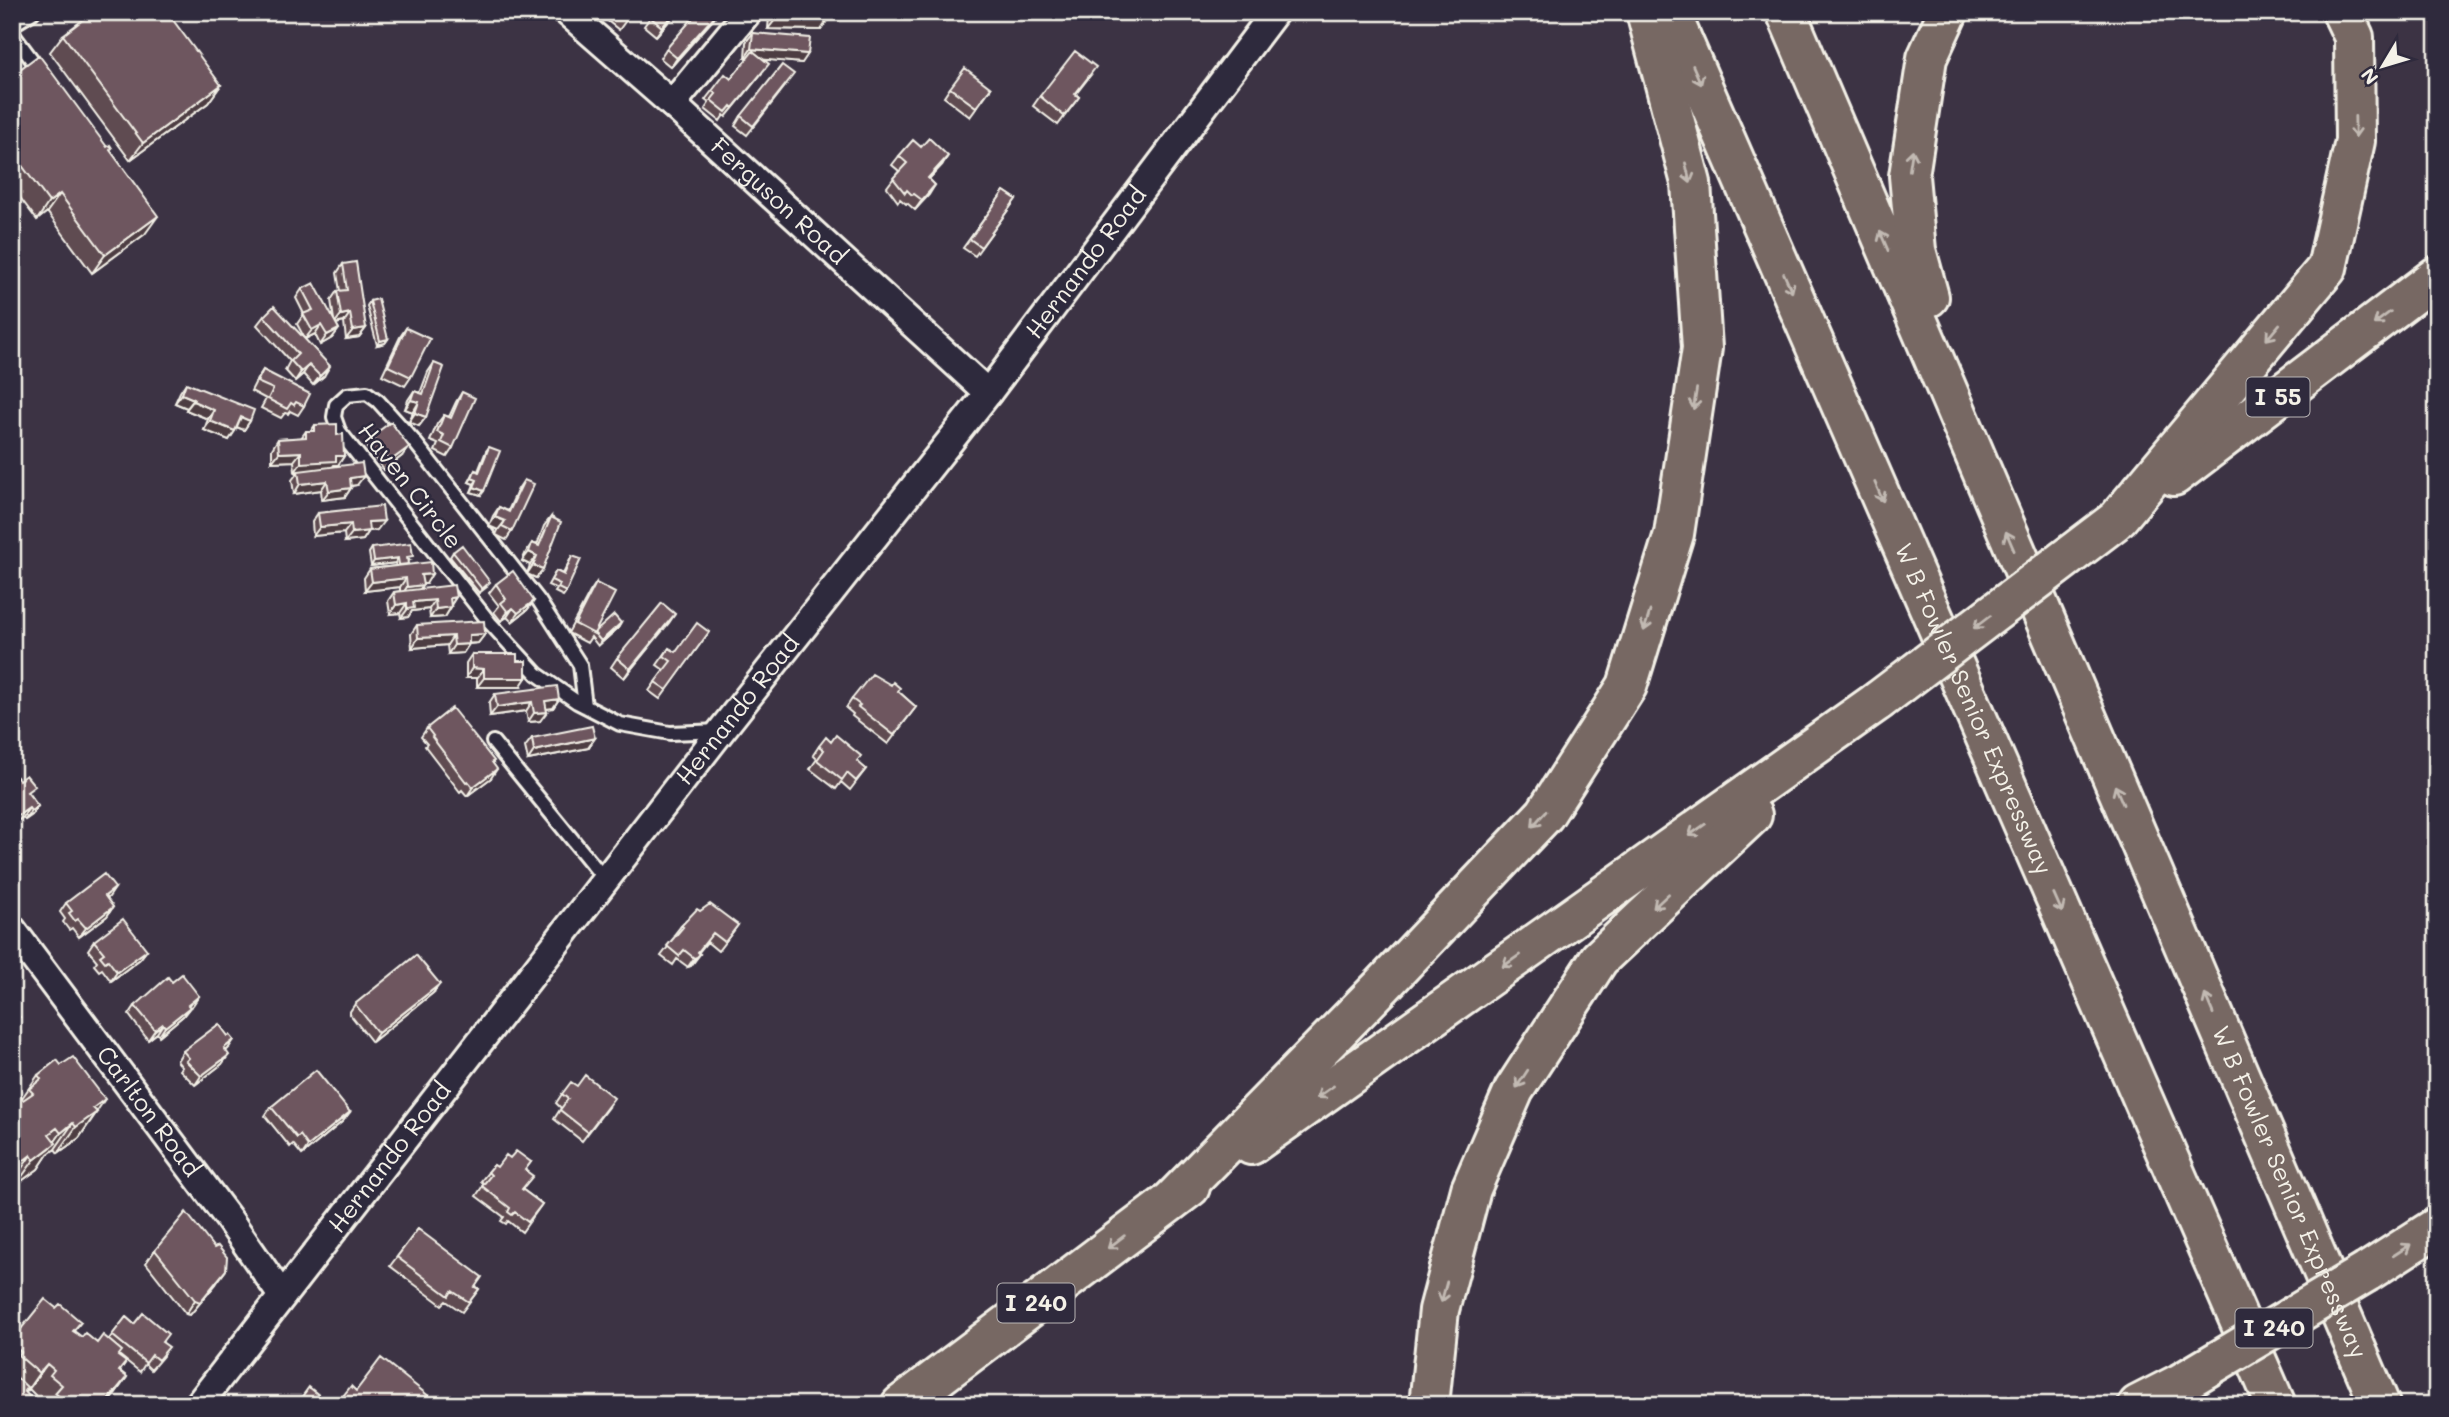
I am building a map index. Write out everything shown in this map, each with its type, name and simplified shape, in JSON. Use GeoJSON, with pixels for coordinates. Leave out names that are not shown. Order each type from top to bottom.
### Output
{"type":"FeatureCollection","features":[{"type":"Feature","properties":{"kind":"highway"},"geometry":{"type":"LineString","coordinates":[[1171,1201],[1383,985],[1545,814],[1627,686],[1674,534],[1702,348],[1691,183],[1646,12]]}},
{"type":"Feature","properties":{"kind":"highway","name":"W B Fowler Senior Expressway"},"geometry":{"type":"LineString","coordinates":[[1670,12],[2276,1405]]}},
{"type":"Feature","properties":{"kind":"highway","name":"W B Fowler Senior Expressway"},"geometry":{"type":"LineString","coordinates":[[1786,12],[2380,1405]]}},
{"type":"Feature","properties":{"kind":"highway"},"geometry":{"type":"LineString","coordinates":[[1939,372],[1937,327],[1916,250],[1909,176],[1927,58],[1948,12]]}},
{"type":"Feature","properties":{"kind":"highway"},"geometry":{"type":"LineString","coordinates":[[2117,519],[2327,268],[2356,141],[2354,37],[2342,12]]}},
{"type":"Feature","properties":{"kind":"highway","name":"I 55"},"geometry":{"type":"LineString","coordinates":[[1865,711],[2437,276]]}},
{"type":"Feature","properties":{"kind":"highway"},"geometry":{"type":"LineString","coordinates":[[1171,1201],[1865,711]]}},
{"type":"Feature","properties":{"kind":"highway"},"geometry":{"type":"LineString","coordinates":[[1429,1405],[1439,1310],[1471,1189],[1514,1090],[1599,959],[1865,711]]}},
{"type":"Feature","properties":{"kind":"highway","name":"I 240"},"geometry":{"type":"LineString","coordinates":[[901,1405],[1171,1201]]}},
{"type":"Feature","properties":{"kind":"highway","name":"I 240"},"geometry":{"type":"LineString","coordinates":[[2138,1405],[2181,1383],[2437,1227]]}},
{"type":"Feature","properties":{"kind":"street","name":"Ferguson Road"},"geometry":{"type":"LineString","coordinates":[[566,12],[672,104],[988,393]]}},
{"type":"Feature","properties":{"kind":"street"},"geometry":{"type":"LineString","coordinates":[[672,104],[748,12]]}},
{"type":"Feature","properties":{"kind":"street","name":"Hernando Road"},"geometry":{"type":"LineString","coordinates":[[198,1405],[721,731],[988,393],[1275,12]]}},
{"type":"Feature","properties":{"kind":"street","name":"Carlton Road"},"geometry":{"type":"LineString","coordinates":[[12,929],[228,1218],[282,1296]]}},
{"type":"Feature","properties":{"kind":"lane"},"geometry":{"type":"LineString","coordinates":[[12,24],[33,12]]}},
{"type":"Feature","properties":{"kind":"lane"},"geometry":{"type":"LineString","coordinates":[[12,33],[52,87]]}},
{"type":"Feature","properties":{"kind":"lane","name":"Haven Circle"},"geometry":{"type":"LineString","coordinates":[[585,706],[580,665],[517,572],[413,439],[378,401],[367,393],[347,395],[336,405],[334,417],[339,431],[490,623],[537,674],[585,706],[621,724],[670,733],[721,731]]}},
{"type":"Feature","properties":{"kind":"lane"},"geometry":{"type":"LineString","coordinates":[[493,742],[606,881]]}},
{"type":"Feature","properties":{"kind":"building"},"geometry":{"type":"Polygon","coordinates":[[[93,12],[167,12],[221,85],[143,143],[63,35],[93,12]]]}},
{"type":"Feature","properties":{"kind":"building"},"geometry":{"type":"Polygon","coordinates":[[[615,12],[632,12],[625,20],[615,12]]]}},
{"type":"Feature","properties":{"kind":"building"},"geometry":{"type":"Polygon","coordinates":[[[654,12],[675,12],[662,27],[650,17],[654,12]]]}},
{"type":"Feature","properties":{"kind":"building"},"geometry":{"type":"Polygon","coordinates":[[[698,12],[718,12],[677,58],[666,49],[698,12]]]}},
{"type":"Feature","properties":{"kind":"building"},"geometry":{"type":"Polygon","coordinates":[[[775,12],[827,12],[827,21],[775,20],[775,12]]]}},
{"type":"Feature","properties":{"kind":"building"},"geometry":{"type":"Polygon","coordinates":[[[753,33],[810,38],[808,54],[751,49],[753,33]]]}},
{"type":"Feature","properties":{"kind":"building"},"geometry":{"type":"Polygon","coordinates":[[[753,51],[769,64],[733,108],[731,106],[726,112],[711,100],[716,94],[712,91],[725,74],[731,79],[753,51]]]}},
{"type":"Feature","properties":{"kind":"building"},"geometry":{"type":"Polygon","coordinates":[[[1075,51],[1096,67],[1075,94],[1079,97],[1064,116],[1040,96],[1075,51]]]}},
{"type":"Feature","properties":{"kind":"building"},"geometry":{"type":"Polygon","coordinates":[[[39,55],[107,147],[110,145],[110,150],[158,216],[105,255],[60,194],[49,202],[12,152],[12,75],[39,55]]]}},
{"type":"Feature","properties":{"kind":"building"},"geometry":{"type":"Polygon","coordinates":[[[782,65],[794,74],[753,126],[741,116],[782,65]]]}},
{"type":"Feature","properties":{"kind":"building"},"geometry":{"type":"Polygon","coordinates":[[[965,68],[991,88],[976,107],[950,88],[965,68]]]}},
{"type":"Feature","properties":{"kind":"building"},"geometry":{"type":"Polygon","coordinates":[[[929,138],[948,156],[928,178],[935,185],[922,200],[907,190],[905,193],[893,178],[907,163],[899,156],[913,140],[921,147],[929,138]]]}},
{"type":"Feature","properties":{"kind":"building"},"geometry":{"type":"Polygon","coordinates":[[[1004,191],[1016,199],[981,247],[970,239],[1004,191]]]}},
{"type":"Feature","properties":{"kind":"building"},"geometry":{"type":"Polygon","coordinates":[[[356,262],[366,328],[353,330],[350,313],[341,315],[337,291],[347,290],[343,264],[356,262]]]}},
{"type":"Feature","properties":{"kind":"building"},"geometry":{"type":"Polygon","coordinates":[[[314,283],[339,329],[327,335],[321,325],[312,330],[303,314],[313,310],[302,289],[314,283]]]}},
{"type":"Feature","properties":{"kind":"building"},"geometry":{"type":"Polygon","coordinates":[[[378,299],[388,339],[380,341],[370,301],[378,299]]]}},
{"type":"Feature","properties":{"kind":"building"},"geometry":{"type":"Polygon","coordinates":[[[274,306],[330,366],[320,376],[309,365],[301,372],[291,361],[298,354],[264,316],[274,306]]]}},
{"type":"Feature","properties":{"kind":"building"},"geometry":{"type":"Polygon","coordinates":[[[406,328],[430,339],[411,377],[388,366],[406,328]]]}},
{"type":"Feature","properties":{"kind":"building"},"geometry":{"type":"Polygon","coordinates":[[[434,363],[444,367],[426,417],[415,413],[419,402],[411,400],[414,391],[423,394],[434,363]]]}},
{"type":"Feature","properties":{"kind":"building"},"geometry":{"type":"Polygon","coordinates":[[[263,370],[310,394],[304,406],[296,402],[294,405],[291,403],[287,409],[268,399],[273,389],[257,382],[263,370]]]}},
{"type":"Feature","properties":{"kind":"building"},"geometry":{"type":"Polygon","coordinates":[[[186,383],[254,410],[250,421],[241,417],[235,431],[210,421],[214,410],[182,394],[186,383]]]}},
{"type":"Feature","properties":{"kind":"building"},"geometry":{"type":"Polygon","coordinates":[[[462,392],[475,398],[453,448],[441,442],[444,435],[437,432],[444,415],[451,418],[462,392]]]}},
{"type":"Feature","properties":{"kind":"building"},"geometry":{"type":"Polygon","coordinates":[[[391,422],[409,447],[390,461],[372,436],[391,422]]]}},
{"type":"Feature","properties":{"kind":"building"},"geometry":{"type":"Polygon","coordinates":[[[337,424],[337,435],[343,434],[344,456],[336,456],[336,461],[301,463],[301,452],[279,453],[278,439],[306,437],[306,431],[315,431],[315,425],[337,424]]]}},
{"type":"Feature","properties":{"kind":"building"},"geometry":{"type":"Polygon","coordinates":[[[489,447],[500,451],[484,491],[474,487],[477,480],[472,478],[475,470],[479,472],[489,447]]]}},
{"type":"Feature","properties":{"kind":"building"},"geometry":{"type":"Polygon","coordinates":[[[362,463],[364,476],[350,478],[351,488],[329,491],[327,481],[300,484],[298,471],[362,463]]]}},
{"type":"Feature","properties":{"kind":"building"},"geometry":{"type":"Polygon","coordinates":[[[524,480],[534,484],[512,531],[502,526],[505,521],[495,517],[499,507],[509,512],[524,480]]]}},
{"type":"Feature","properties":{"kind":"building"},"geometry":{"type":"Polygon","coordinates":[[[382,506],[384,521],[368,522],[369,531],[352,533],[351,524],[320,527],[318,513],[382,506]]]}},
{"type":"Feature","properties":{"kind":"building"},"geometry":{"type":"Polygon","coordinates":[[[551,517],[561,522],[543,569],[533,565],[537,556],[529,552],[532,543],[539,546],[551,517]]]}},
{"type":"Feature","properties":{"kind":"building"},"geometry":{"type":"Polygon","coordinates":[[[411,543],[413,556],[407,557],[408,564],[399,565],[398,558],[374,561],[372,548],[411,543]]]}},
{"type":"Feature","properties":{"kind":"building"},"geometry":{"type":"Polygon","coordinates":[[[462,545],[490,582],[482,589],[453,552],[462,545]]]}},
{"type":"Feature","properties":{"kind":"building"},"geometry":{"type":"Polygon","coordinates":[[[572,556],[581,559],[566,592],[558,588],[560,584],[551,580],[556,571],[564,575],[572,556]]]}},
{"type":"Feature","properties":{"kind":"building"},"geometry":{"type":"Polygon","coordinates":[[[431,562],[432,574],[421,575],[423,585],[407,587],[406,578],[372,582],[370,569],[431,562]]]}},
{"type":"Feature","properties":{"kind":"building"},"geometry":{"type":"Polygon","coordinates":[[[513,571],[534,601],[518,613],[513,608],[508,612],[501,603],[506,599],[496,584],[513,571]]]}},
{"type":"Feature","properties":{"kind":"building"},"geometry":{"type":"Polygon","coordinates":[[[596,583],[615,593],[594,634],[575,624],[596,583]]]}},
{"type":"Feature","properties":{"kind":"building"},"geometry":{"type":"Polygon","coordinates":[[[454,585],[456,597],[450,598],[451,607],[436,609],[435,600],[413,602],[414,608],[407,609],[407,603],[396,605],[394,592],[454,585]]]}},
{"type":"Feature","properties":{"kind":"building"},"geometry":{"type":"Polygon","coordinates":[[[662,603],[675,614],[630,669],[617,658],[662,603]]]}},
{"type":"Feature","properties":{"kind":"building"},"geometry":{"type":"Polygon","coordinates":[[[614,615],[621,623],[601,641],[594,633],[614,615]]]}},
{"type":"Feature","properties":{"kind":"building"},"geometry":{"type":"Polygon","coordinates":[[[484,621],[485,634],[469,635],[469,644],[454,645],[453,636],[418,638],[417,625],[484,621]]]}},
{"type":"Feature","properties":{"kind":"building"},"geometry":{"type":"Polygon","coordinates":[[[697,623],[709,632],[667,690],[655,682],[671,661],[664,656],[669,648],[676,652],[697,623]]]}},
{"type":"Feature","properties":{"kind":"building"},"geometry":{"type":"Polygon","coordinates":[[[472,654],[517,654],[517,661],[526,661],[526,678],[484,678],[484,669],[472,668],[472,654]]]}},
{"type":"Feature","properties":{"kind":"building"},"geometry":{"type":"Polygon","coordinates":[[[872,674],[891,685],[893,682],[900,688],[898,691],[916,707],[894,735],[858,707],[860,705],[852,699],[872,674]]]}},
{"type":"Feature","properties":{"kind":"building"},"geometry":{"type":"Polygon","coordinates":[[[557,686],[559,699],[545,701],[547,712],[534,713],[532,702],[497,707],[495,694],[557,686]]]}},
{"type":"Feature","properties":{"kind":"building"},"geometry":{"type":"Polygon","coordinates":[[[452,708],[494,761],[492,762],[497,769],[473,787],[466,782],[427,728],[452,708]]]}},
{"type":"Feature","properties":{"kind":"building"},"geometry":{"type":"Polygon","coordinates":[[[592,726],[595,738],[534,751],[532,738],[592,726]]]}},
{"type":"Feature","properties":{"kind":"building"},"geometry":{"type":"Polygon","coordinates":[[[836,735],[861,756],[857,761],[866,769],[856,781],[847,773],[842,780],[817,760],[824,750],[819,746],[826,737],[831,742],[836,735]]]}},
{"type":"Feature","properties":{"kind":"building"},"geometry":{"type":"Polygon","coordinates":[[[12,746],[18,754],[12,758],[12,746]]]}},
{"type":"Feature","properties":{"kind":"building"},"geometry":{"type":"Polygon","coordinates":[[[26,775],[35,786],[27,792],[38,806],[31,811],[29,808],[12,820],[12,781],[26,775]]]}},
{"type":"Feature","properties":{"kind":"building"},"geometry":{"type":"Polygon","coordinates":[[[104,874],[115,888],[105,896],[113,907],[86,928],[78,919],[75,921],[66,903],[104,874]]]}},
{"type":"Feature","properties":{"kind":"building"},"geometry":{"type":"Polygon","coordinates":[[[710,904],[738,925],[725,942],[713,933],[697,957],[694,958],[684,950],[679,956],[667,946],[697,909],[700,911],[710,904]]]}},
{"type":"Feature","properties":{"kind":"building"},"geometry":{"type":"Polygon","coordinates":[[[123,919],[147,950],[117,972],[108,960],[105,962],[100,956],[104,953],[94,941],[123,919]]]}},
{"type":"Feature","properties":{"kind":"building"},"geometry":{"type":"Polygon","coordinates":[[[416,955],[440,984],[378,1033],[355,1004],[416,955]]]}},
{"type":"Feature","properties":{"kind":"building"},"geometry":{"type":"Polygon","coordinates":[[[182,974],[199,996],[165,1027],[163,1024],[155,1030],[135,1006],[168,977],[172,982],[182,974]]]}},
{"type":"Feature","properties":{"kind":"building"},"geometry":{"type":"Polygon","coordinates":[[[12,1007],[20,1017],[12,1023],[12,1007]]]}},
{"type":"Feature","properties":{"kind":"building"},"geometry":{"type":"Polygon","coordinates":[[[219,1024],[234,1040],[224,1048],[229,1055],[201,1076],[186,1061],[189,1058],[183,1051],[219,1024]]]}},
{"type":"Feature","properties":{"kind":"building"},"geometry":{"type":"Polygon","coordinates":[[[73,1057],[105,1099],[93,1108],[97,1112],[76,1127],[73,1123],[61,1133],[57,1128],[49,1134],[56,1143],[34,1160],[31,1155],[19,1164],[12,1154],[12,1092],[15,1090],[23,1100],[33,1093],[29,1089],[41,1079],[38,1075],[57,1060],[61,1065],[73,1057]]]}},
{"type":"Feature","properties":{"kind":"building"},"geometry":{"type":"Polygon","coordinates":[[[316,1070],[350,1112],[308,1146],[300,1135],[297,1138],[271,1107],[316,1070]]]}},
{"type":"Feature","properties":{"kind":"building"},"geometry":{"type":"Polygon","coordinates":[[[585,1075],[614,1098],[588,1132],[560,1110],[568,1099],[562,1094],[571,1082],[577,1086],[585,1075]]]}},
{"type":"Feature","properties":{"kind":"building"},"geometry":{"type":"Polygon","coordinates":[[[516,1151],[531,1162],[525,1170],[533,1176],[522,1189],[542,1204],[528,1222],[515,1212],[512,1215],[508,1212],[510,1208],[482,1186],[491,1175],[488,1172],[494,1165],[497,1167],[506,1155],[510,1158],[516,1151]]]}},
{"type":"Feature","properties":{"kind":"building"},"geometry":{"type":"Polygon","coordinates":[[[186,1212],[214,1248],[218,1246],[227,1257],[226,1270],[200,1302],[195,1300],[155,1250],[186,1212]]]}},
{"type":"Feature","properties":{"kind":"building"},"geometry":{"type":"Polygon","coordinates":[[[418,1229],[482,1277],[475,1287],[479,1289],[469,1302],[452,1291],[449,1296],[397,1257],[418,1229]]]}},
{"type":"Feature","properties":{"kind":"building"},"geometry":{"type":"Polygon","coordinates":[[[45,1299],[56,1308],[60,1304],[81,1322],[73,1331],[82,1337],[85,1333],[97,1343],[103,1335],[122,1351],[118,1356],[126,1362],[119,1371],[127,1377],[104,1405],[69,1405],[55,1393],[62,1385],[50,1375],[54,1370],[47,1364],[39,1373],[18,1355],[21,1352],[12,1344],[12,1340],[45,1299]]]}},
{"type":"Feature","properties":{"kind":"building"},"geometry":{"type":"Polygon","coordinates":[[[143,1313],[168,1334],[162,1342],[169,1347],[158,1360],[152,1355],[146,1363],[112,1335],[126,1317],[134,1324],[143,1313]]]}},
{"type":"Feature","properties":{"kind":"building"},"geometry":{"type":"Polygon","coordinates":[[[381,1358],[440,1405],[336,1405],[351,1386],[356,1391],[381,1358]]]}},
{"type":"Feature","properties":{"kind":"building"},"geometry":{"type":"Polygon","coordinates":[[[12,1373],[27,1387],[24,1391],[31,1398],[25,1405],[12,1405],[12,1373]]]}},
{"type":"Feature","properties":{"kind":"building"},"geometry":{"type":"Polygon","coordinates":[[[309,1387],[331,1405],[296,1405],[309,1387]]]}}]}
